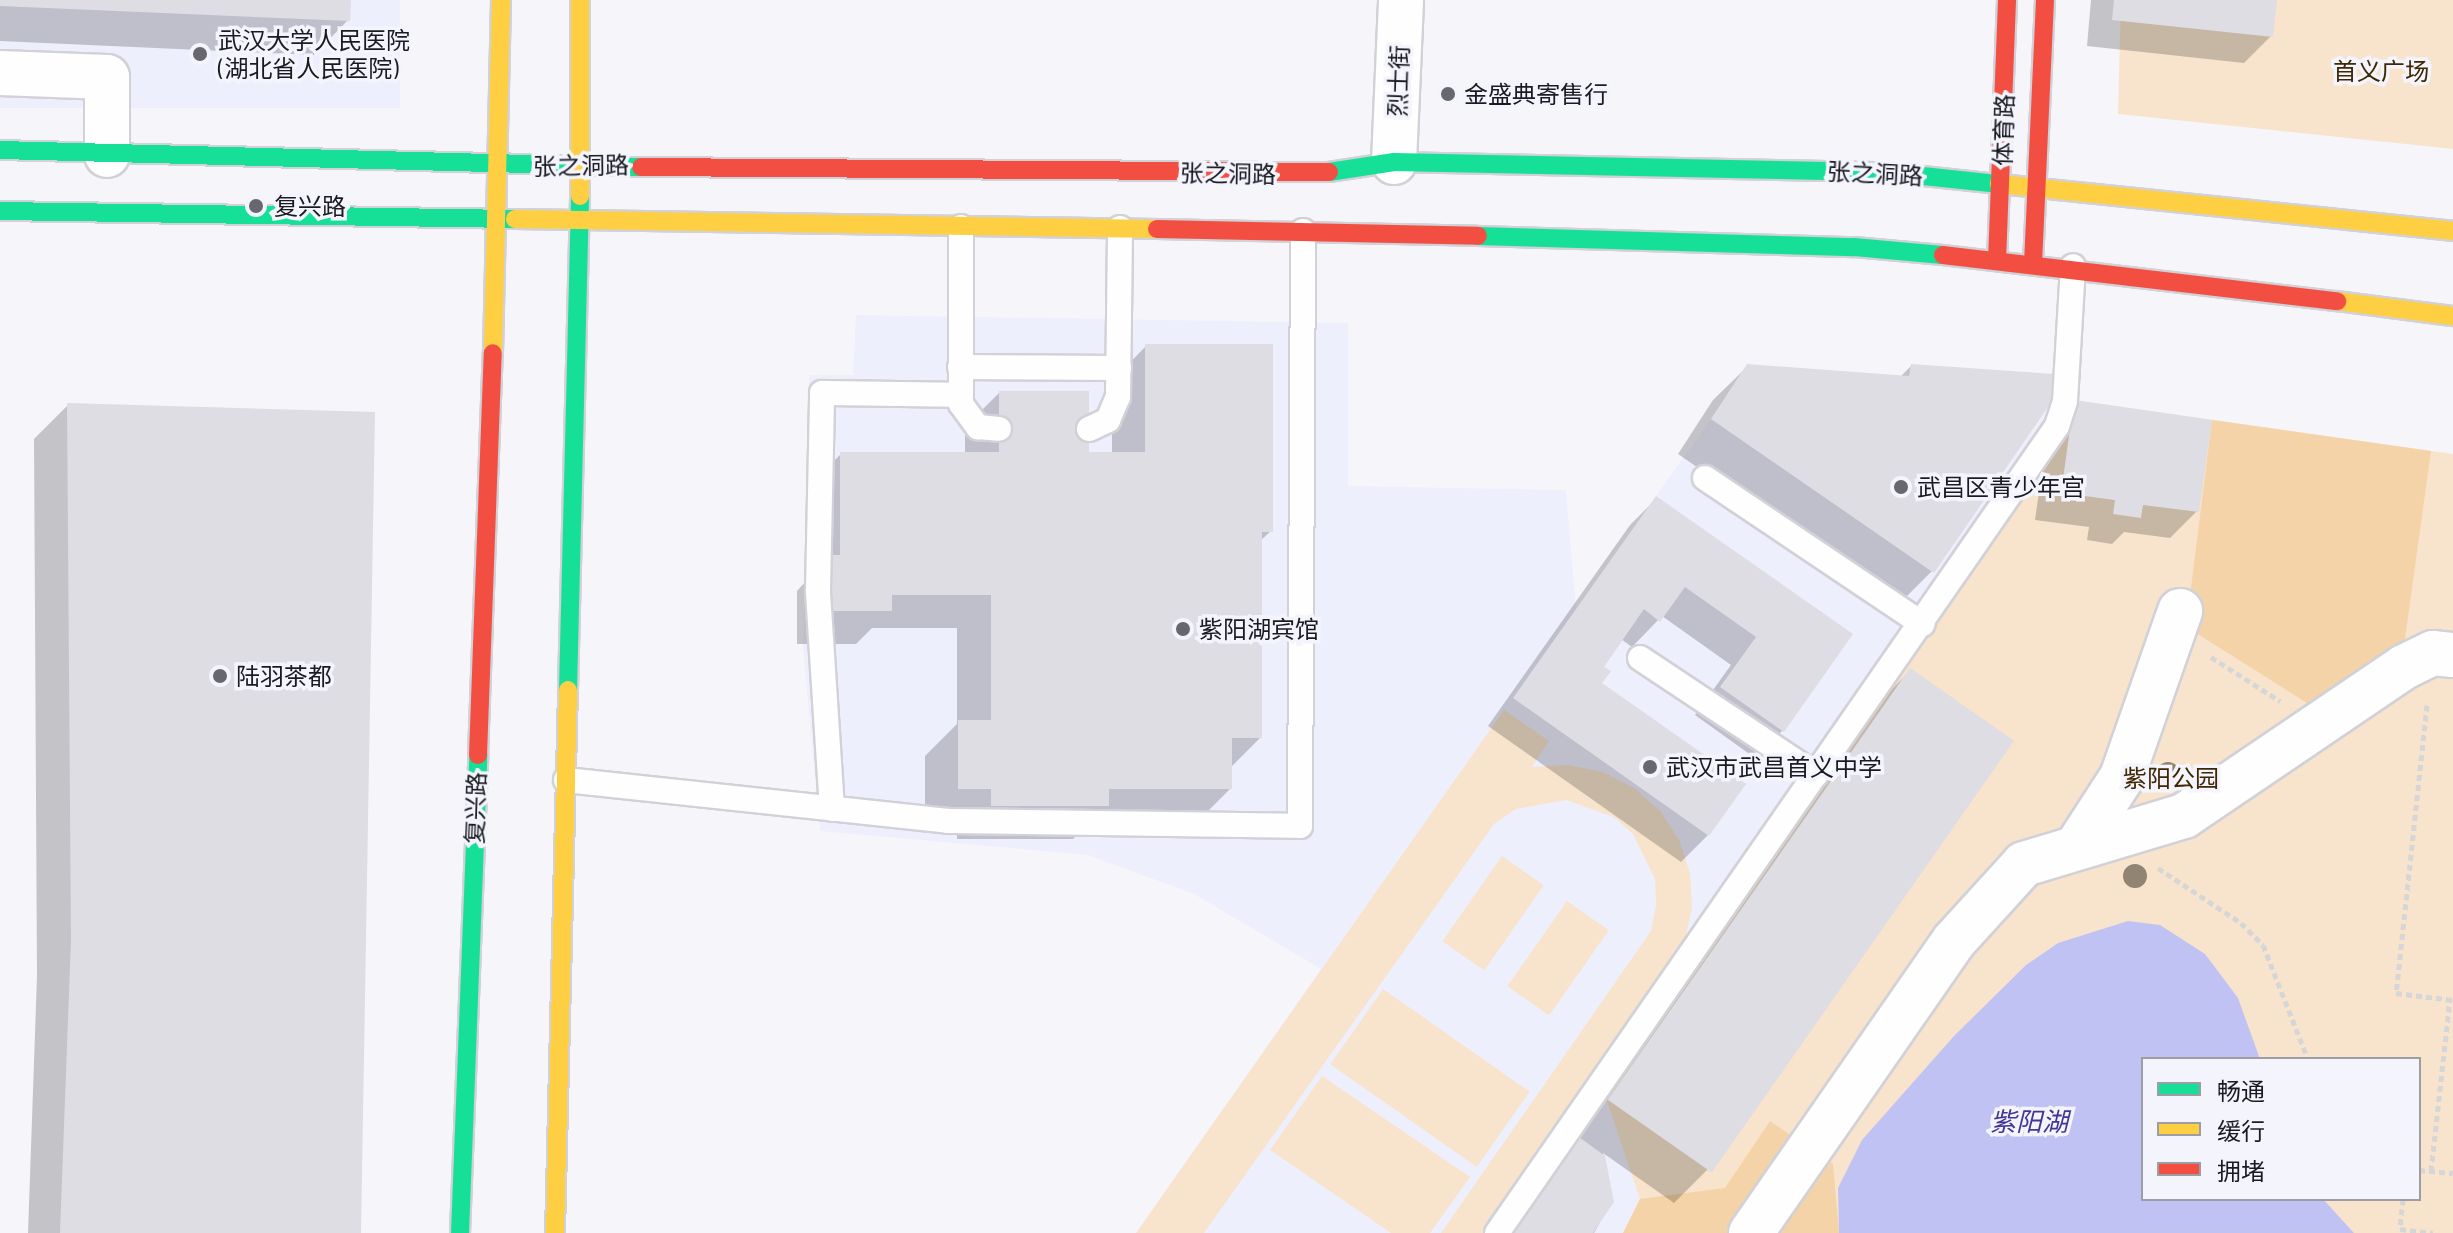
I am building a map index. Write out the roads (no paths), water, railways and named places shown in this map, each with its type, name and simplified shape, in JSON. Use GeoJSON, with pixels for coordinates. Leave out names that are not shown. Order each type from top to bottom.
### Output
{"type":"FeatureCollection","features":[{"type":"Feature","properties":{"kind":"main road","name":"复兴路"},"geometry":{"type":"LineString","coordinates":[[460,1233],[500,166],[484,0]]}},
{"type":"Feature","properties":{"kind":"main road"},"geometry":{"type":"LineString","coordinates":[[500,166],[501,0]]}},
{"type":"Feature","properties":{"kind":"main road"},"geometry":{"type":"LineString","coordinates":[[555,1233],[581,163],[580,0]]}},
{"type":"Feature","properties":{"kind":"main road"},"geometry":{"type":"LineString","coordinates":[[581,163],[597,0]]}},
{"type":"Feature","properties":{"kind":"main road","name":"体育路"},"geometry":{"type":"LineString","coordinates":[[1997,261],[2007,0]]}},
{"type":"Feature","properties":{"kind":"main road"},"geometry":{"type":"LineString","coordinates":[[2033,264],[2045,0]]}},
{"type":"Feature","properties":{"kind":"main road","name":"张之洞路"},"geometry":{"type":"LineString","coordinates":[[0,150],[500,166],[581,163],[1317,174],[1394,162],[1886,172],[2453,231]]}},
{"type":"Feature","properties":{"kind":"main road"},"geometry":{"type":"LineString","coordinates":[[0,211],[496,223],[1303,231],[1854,247],[2073,266],[2453,316]]}},
{"type":"Feature","properties":{"kind":"street","name":"烈士街"},"geometry":{"type":"LineString","coordinates":[[1394,162],[1401,0]]}},
{"type":"Feature","properties":{"kind":"street"},"geometry":{"type":"LineString","coordinates":[[0,73],[107,77],[107,155]]}},
{"type":"Feature","properties":{"kind":"street"},"geometry":{"type":"LineString","coordinates":[[2094,841],[2122,777],[2177,622]]}},
{"type":"Feature","properties":{"kind":"street"},"geometry":{"type":"LineString","coordinates":[[1751,1233],[1981,906],[2024,864],[2184,816],[2318,726],[2443,654]]}},
{"type":"Feature","properties":{"kind":"lane"},"geometry":{"type":"LineString","coordinates":[[961,227],[960,395],[969,419],[978,427],[999,429]]}},
{"type":"Feature","properties":{"kind":"lane"},"geometry":{"type":"LineString","coordinates":[[1089,429],[1113,412],[1119,368],[1120,228]]}},
{"type":"Feature","properties":{"kind":"lane"},"geometry":{"type":"LineString","coordinates":[[566,780],[948,821],[1300,826],[1303,231]]}},
{"type":"Feature","properties":{"kind":"lane"},"geometry":{"type":"LineString","coordinates":[[1497,1233],[1922,624],[2061,417],[2073,266]]}},
{"type":"Feature","properties":{"kind":"lane"},"geometry":{"type":"LineString","coordinates":[[960,367],[1119,368]]}},
{"type":"Feature","properties":{"kind":"lane"},"geometry":{"type":"LineString","coordinates":[[832,809],[818,590],[822,393],[960,395]]}},
{"type":"Feature","properties":{"kind":"lane"},"geometry":{"type":"LineString","coordinates":[[1705,478],[1922,624]]}},
{"type":"Feature","properties":{"kind":"lane"},"geometry":{"type":"LineString","coordinates":[[1640,658],[1816,775]]}},
{"type":"Feature","properties":{"kind":"water","name":"紫阳湖"},"geometry":{"type":"Polygon","coordinates":[[[2128,921],[2160,925],[2205,954],[2238,998],[2259,1057],[2141,1057],[2141,1201],[2325,1201],[2354,1233],[1839,1233],[1838,1188],[1862,1140],[1954,1036],[2026,965],[2058,943],[2128,921]]]}},
{"type":"Feature","properties":{"kind":"place","name":"武汉大学人民医院 (湖北省人民医院)"},"geometry":{"type":"Point","coordinates":[200,54]}},
{"type":"Feature","properties":{"kind":"place","name":"金盛典寄售行"},"geometry":{"type":"Point","coordinates":[1448,94]}},
{"type":"Feature","properties":{"kind":"place","name":"复兴路"},"geometry":{"type":"Point","coordinates":[256,206]}},
{"type":"Feature","properties":{"kind":"place","name":"武昌区青少年宫"},"geometry":{"type":"Point","coordinates":[1901,487]}},
{"type":"Feature","properties":{"kind":"place","name":"紫阳湖宾馆"},"geometry":{"type":"Point","coordinates":[1183,629]}},
{"type":"Feature","properties":{"kind":"place","name":"陆羽茶都"},"geometry":{"type":"Point","coordinates":[220,676]}},
{"type":"Feature","properties":{"kind":"place","name":"武汉市武昌首义中学"},"geometry":{"type":"Point","coordinates":[1650,767]}},
{"type":"Feature","properties":{"kind":"park label","name":"首义广场"},"geometry":{"type":"Point","coordinates":[2381,71]}},
{"type":"Feature","properties":{"kind":"park label","name":"紫阳公园"},"geometry":{"type":"Point","coordinates":[2171,778]}}]}
